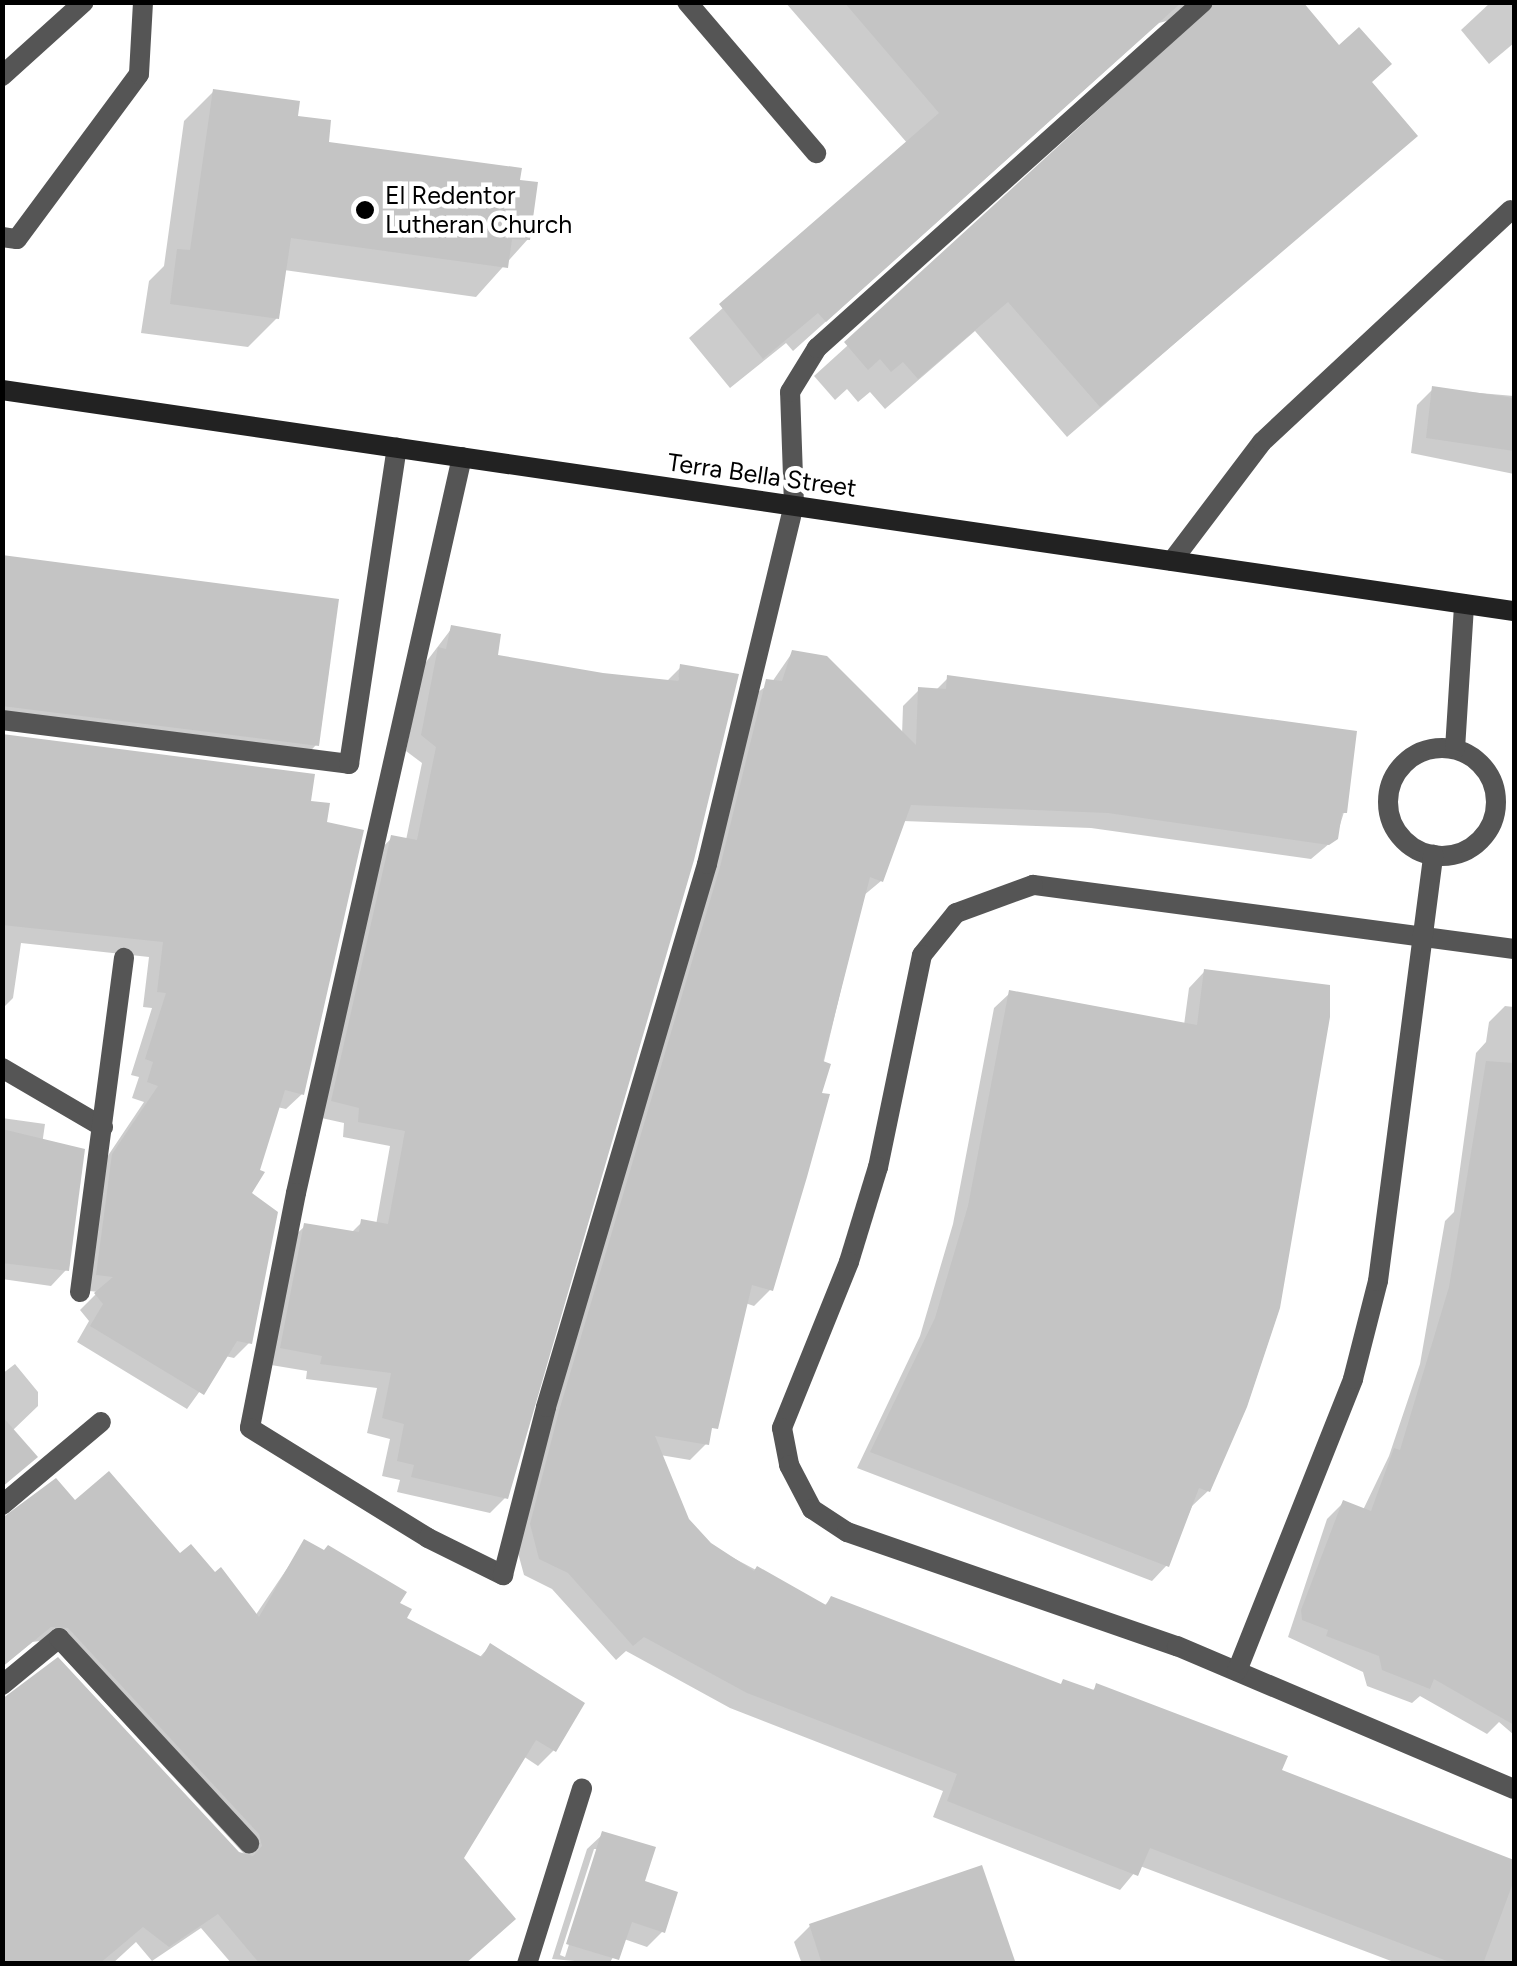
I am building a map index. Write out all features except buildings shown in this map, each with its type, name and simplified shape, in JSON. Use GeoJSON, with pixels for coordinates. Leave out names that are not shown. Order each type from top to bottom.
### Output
{"type":"FeatureCollection","features":[{"type":"Feature","properties":{"kind":"main road","name":"Terra Bella Street"},"geometry":{"type":"LineString","coordinates":[[2,390],[1514,611]]}},
{"type":"Feature","properties":{"kind":"lane"},"geometry":{"type":"LineString","coordinates":[[2,76],[84,2]]}},
{"type":"Feature","properties":{"kind":"lane"},"geometry":{"type":"LineString","coordinates":[[2,237],[17,240],[139,74],[143,2]]}},
{"type":"Feature","properties":{"kind":"lane"},"geometry":{"type":"LineString","coordinates":[[686,2],[816,152]]}},
{"type":"Feature","properties":{"kind":"lane"},"geometry":{"type":"LineString","coordinates":[[462,457],[296,1193],[250,1428],[428,1538],[503,1575],[546,1407],[707,864],[794,506],[790,392],[817,348],[1204,2]]}},
{"type":"Feature","properties":{"kind":"lane"},"geometry":{"type":"LineString","coordinates":[[1172,561],[1262,442],[1511,210]]}},
{"type":"Feature","properties":{"kind":"lane"},"geometry":{"type":"LineString","coordinates":[[2,720],[349,764],[397,448]]}},
{"type":"Feature","properties":{"kind":"lane"},"geometry":{"type":"LineString","coordinates":[[1455,749],[1464,604]]}},
{"type":"Feature","properties":{"kind":"lane"},"geometry":{"type":"LineString","coordinates":[[1438,748],[1455,749],[1486,769],[1496,804],[1492,822],[1469,850],[1433,855],[1401,838],[1392,823],[1389,789],[1407,760],[1438,748]]}},
{"type":"Feature","properties":{"kind":"lane"},"geometry":{"type":"LineString","coordinates":[[1237,1672],[1353,1378],[1378,1281],[1433,855]]}},
{"type":"Feature","properties":{"kind":"lane"},"geometry":{"type":"LineString","coordinates":[[1514,949],[1033,886],[972,903],[943,922],[922,955],[878,1167],[849,1262],[782,1428],[789,1465],[812,1508],[847,1532],[1237,1672],[1514,1789]]}},
{"type":"Feature","properties":{"kind":"lane"},"geometry":{"type":"LineString","coordinates":[[80,1292],[124,958]]}},
{"type":"Feature","properties":{"kind":"lane"},"geometry":{"type":"LineString","coordinates":[[2,1068],[103,1127]]}},
{"type":"Feature","properties":{"kind":"lane"},"geometry":{"type":"LineString","coordinates":[[2,1506],[102,1422]]}},
{"type":"Feature","properties":{"kind":"lane"},"geometry":{"type":"LineString","coordinates":[[2,1685],[59,1638],[249,1844]]}},
{"type":"Feature","properties":{"kind":"lane"},"geometry":{"type":"LineString","coordinates":[[527,1964],[582,1788]]}},
{"type":"Feature","properties":{"kind":"place","name":"El Redentor Lutheran Church"},"geometry":{"type":"Point","coordinates":[365,210]}}]}
